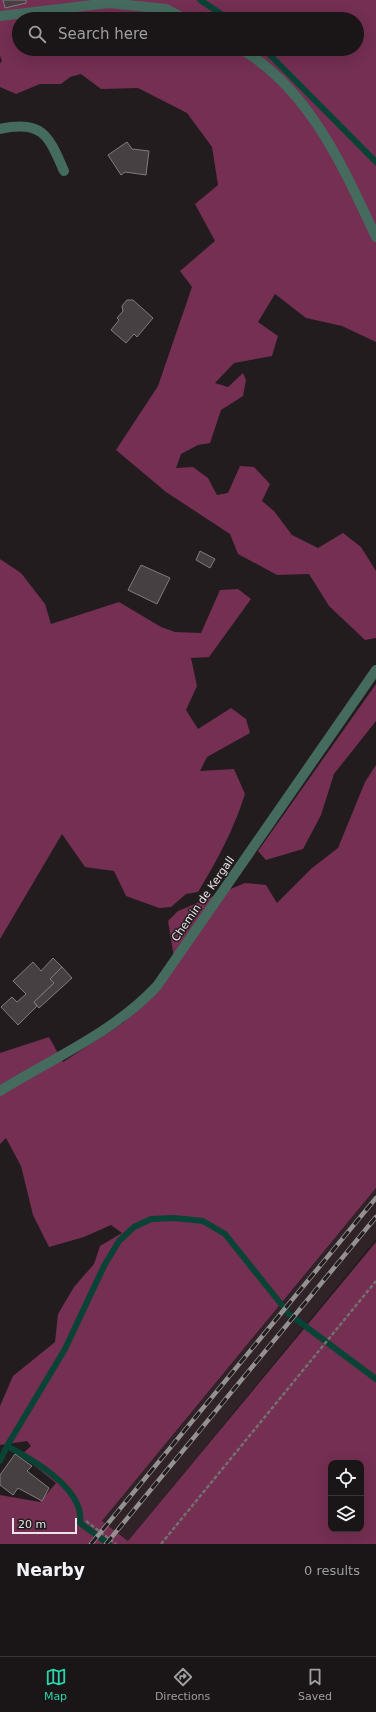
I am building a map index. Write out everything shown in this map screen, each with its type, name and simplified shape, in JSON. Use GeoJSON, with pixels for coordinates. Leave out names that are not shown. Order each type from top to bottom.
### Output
{"type":"FeatureCollection","features":[{"type":"Feature","properties":{"kind":"street"},"geometry":{"type":"LineString","coordinates":[[33,12],[108,3],[166,9],[172,12]]}},
{"type":"Feature","properties":{"kind":"street"},"geometry":{"type":"LineString","coordinates":[[0,16],[12,15]]}},
{"type":"Feature","properties":{"kind":"street"},"geometry":{"type":"LineString","coordinates":[[253,56],[288,86],[319,126],[342,165],[376,237]]}},
{"type":"Feature","properties":{"kind":"street"},"geometry":{"type":"LineString","coordinates":[[0,129],[18,126],[37,130],[43,133],[50,140],[64,171]]}},
{"type":"Feature","properties":{"kind":"street","name":"Chemin de Kergall"},"geometry":{"type":"LineString","coordinates":[[0,1091],[100,1032],[146,998],[157,986],[376,670]]}},
{"type":"Feature","properties":{"kind":"path"},"geometry":{"type":"LineString","coordinates":[[161,1544],[376,1281]]}},
{"type":"Feature","properties":{"kind":"path"},"geometry":{"type":"LineString","coordinates":[[86,1522],[116,1544]]}},
{"type":"Feature","properties":{"kind":"shaded area"},"geometry":{"type":"Polygon","coordinates":[[[0,0],[376,0],[376,342],[342,326],[306,318],[275,294],[258,322],[278,336],[272,356],[234,363],[215,383],[228,387],[243,373],[246,380],[243,396],[221,410],[210,443],[198,445],[181,454],[176,468],[193,467],[208,478],[217,495],[228,493],[240,466],[254,467],[270,484],[262,501],[274,511],[292,535],[318,548],[343,533],[361,547],[376,571],[376,638],[365,640],[329,606],[309,574],[277,575],[238,554],[230,534],[166,492],[116,450],[158,386],[192,287],[180,271],[215,241],[195,204],[218,185],[212,147],[187,113],[138,88],[101,89],[81,74],[70,77],[61,84],[40,84],[16,94],[0,87],[0,63],[2,61],[0,56],[0,0]]]}},
{"type":"Feature","properties":{"kind":"shaded area"},"geometry":{"type":"Polygon","coordinates":[[[0,559],[21,573],[45,604],[51,624],[119,602],[161,627],[175,632],[201,633],[220,590],[238,589],[251,599],[209,657],[191,658],[197,686],[186,710],[198,729],[231,708],[246,719],[250,733],[207,757],[200,771],[234,769],[245,794],[236,820],[212,869],[198,892],[186,894],[171,907],[159,908],[126,896],[114,871],[85,867],[62,834],[0,939],[0,559]]]}},
{"type":"Feature","properties":{"kind":"shaded area"},"geometry":{"type":"Polygon","coordinates":[[[376,684],[376,721],[334,774],[321,815],[303,849],[266,860],[258,851],[376,684]]]}},
{"type":"Feature","properties":{"kind":"shaded area"},"geometry":{"type":"Polygon","coordinates":[[[376,765],[376,1188],[102,1521],[128,1541],[376,1242],[376,1544],[0,1544],[0,1495],[40,1502],[56,1483],[21,1455],[31,1446],[27,1441],[0,1445],[0,1406],[13,1376],[55,1342],[58,1314],[74,1287],[94,1264],[100,1246],[122,1233],[111,1225],[84,1237],[49,1247],[33,1215],[21,1166],[6,1138],[0,1144],[0,1053],[49,1037],[63,1062],[123,1023],[164,984],[175,964],[168,921],[178,911],[245,883],[266,885],[277,903],[312,868],[338,848],[365,782],[376,765]]]}},
{"type":"Feature","properties":{"kind":"shaded area"},"geometry":{"type":"Polygon","coordinates":[[[376,1188],[376,1239],[128,1541],[102,1521],[376,1188]]]}},
{"type":"Feature","properties":{"kind":"building"},"geometry":{"type":"Polygon","coordinates":[[[3,0],[26,0],[26,3],[5,8],[3,0]]]}},
{"type":"Feature","properties":{"kind":"building"},"geometry":{"type":"Polygon","coordinates":[[[127,142],[132,149],[149,151],[146,175],[125,172],[121,175],[108,155],[127,142]]]}},
{"type":"Feature","properties":{"kind":"building"},"geometry":{"type":"Polygon","coordinates":[[[127,300],[133,300],[153,318],[137,337],[134,334],[126,343],[111,330],[119,320],[117,318],[123,311],[122,306],[127,300]]]}},
{"type":"Feature","properties":{"kind":"building"},"geometry":{"type":"Polygon","coordinates":[[[200,551],[215,559],[210,568],[196,560],[200,551]]]}},
{"type":"Feature","properties":{"kind":"building"},"geometry":{"type":"Polygon","coordinates":[[[141,565],[170,578],[157,604],[128,590],[141,565]]]}},
{"type":"Feature","properties":{"kind":"building"},"geometry":{"type":"Polygon","coordinates":[[[53,958],[62,967],[50,979],[54,983],[34,1002],[37,1006],[18,1025],[1,1007],[12,997],[17,1002],[26,994],[13,981],[33,962],[41,971],[53,958]]]}},
{"type":"Feature","properties":{"kind":"building"},"geometry":{"type":"Polygon","coordinates":[[[62,967],[72,978],[39,1008],[34,1002],[54,983],[50,979],[62,967]]]}},
{"type":"Feature","properties":{"kind":"building"},"geometry":{"type":"Polygon","coordinates":[[[15,1454],[32,1466],[27,1471],[49,1488],[42,1501],[18,1488],[13,1495],[0,1485],[0,1475],[15,1454]]]}},
{"type":"Feature","properties":{"kind":"waterway"},"geometry":{"type":"LineString","coordinates":[[200,0],[218,12]]}},
{"type":"Feature","properties":{"kind":"waterway"},"geometry":{"type":"LineString","coordinates":[[271,56],[376,162]]}},
{"type":"Feature","properties":{"kind":"waterway"},"geometry":{"type":"LineString","coordinates":[[0,1461],[7,1446],[65,1349],[104,1266],[119,1241],[134,1227],[151,1219],[174,1218],[203,1221],[225,1234],[289,1314],[376,1379]]}},
{"type":"Feature","properties":{"kind":"waterway"},"geometry":{"type":"LineString","coordinates":[[7,1446],[43,1468],[66,1487],[74,1499],[79,1511],[80,1523],[109,1544]]}},
{"type":"Feature","properties":{"kind":"railway"},"geometry":{"type":"LineString","coordinates":[[91,1544],[376,1198]]}},
{"type":"Feature","properties":{"kind":"railway"},"geometry":{"type":"LineString","coordinates":[[106,1544],[376,1217]]}}]}
